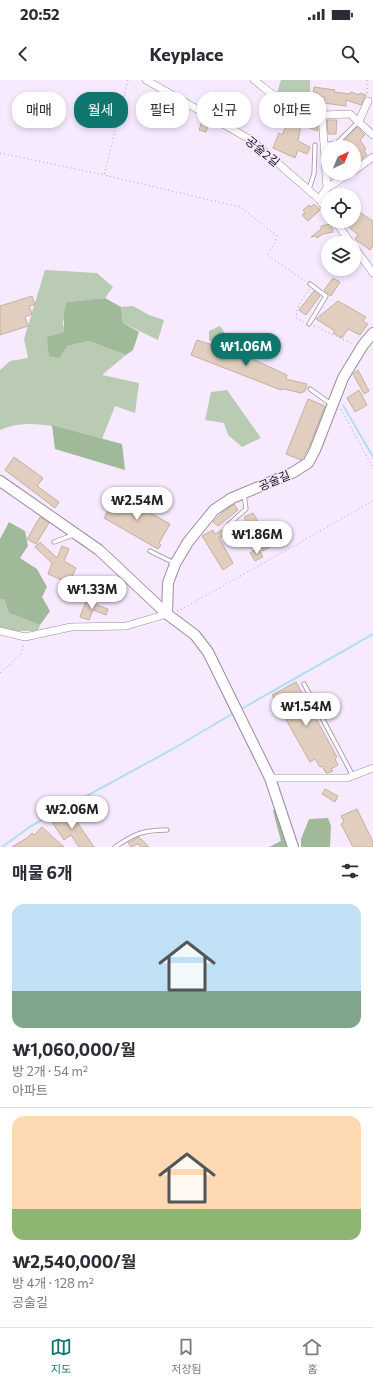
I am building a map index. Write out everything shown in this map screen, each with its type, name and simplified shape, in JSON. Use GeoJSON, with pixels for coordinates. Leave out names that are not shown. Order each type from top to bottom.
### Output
{"type":"FeatureCollection","features":[{"type":"Feature","properties":{"kind":"street","name":"공술2길"},"geometry":{"type":"LineString","coordinates":[[146,80],[251,140],[309,190],[321,203]]}},
{"type":"Feature","properties":{"kind":"street"},"geometry":{"type":"LineString","coordinates":[[254,80],[270,92]]}},
{"type":"Feature","properties":{"kind":"street"},"geometry":{"type":"LineString","coordinates":[[359,121],[368,101]]}},
{"type":"Feature","properties":{"kind":"street"},"geometry":{"type":"LineString","coordinates":[[326,115],[350,114],[373,135]]}},
{"type":"Feature","properties":{"kind":"street"},"geometry":{"type":"LineString","coordinates":[[323,128],[324,140]]}},
{"type":"Feature","properties":{"kind":"street"},"geometry":{"type":"LineString","coordinates":[[361,166],[373,157]]}},
{"type":"Feature","properties":{"kind":"street"},"geometry":{"type":"LineString","coordinates":[[326,180],[327,188],[339,180]]}},
{"type":"Feature","properties":{"kind":"street"},"geometry":{"type":"LineString","coordinates":[[318,199],[321,195]]}},
{"type":"Feature","properties":{"kind":"street"},"geometry":{"type":"LineString","coordinates":[[361,257],[373,273]]}},
{"type":"Feature","properties":{"kind":"street","name":"공술길"},"geometry":{"type":"LineString","coordinates":[[167,614],[168,583],[175,564],[188,542],[214,510],[232,498],[292,473],[308,463],[315,450],[343,378],[361,348],[373,333]]}},
{"type":"Feature","properties":{"kind":"street"},"geometry":{"type":"LineString","coordinates":[[0,481],[99,550],[167,614],[195,635],[208,652],[270,778],[293,847]]}},
{"type":"Feature","properties":{"kind":"street"},"geometry":{"type":"LineString","coordinates":[[0,631],[25,637],[71,627],[126,626],[148,621],[167,614]]}},
{"type":"Feature","properties":{"kind":"street"},"geometry":{"type":"LineString","coordinates":[[270,778],[347,778],[373,768]]}},
{"type":"Feature","properties":{"kind":"lane"},"geometry":{"type":"LineString","coordinates":[[340,140],[359,121]]}},
{"type":"Feature","properties":{"kind":"lane"},"geometry":{"type":"LineString","coordinates":[[309,190],[314,174],[315,145]]}},
{"type":"Feature","properties":{"kind":"lane"},"geometry":{"type":"LineString","coordinates":[[309,324],[326,296],[310,284]]}},
{"type":"Feature","properties":{"kind":"lane"},"geometry":{"type":"LineString","coordinates":[[310,389],[332,405]]}},
{"type":"Feature","properties":{"kind":"lane"},"geometry":{"type":"LineString","coordinates":[[229,524],[246,509],[244,493]]}},
{"type":"Feature","properties":{"kind":"lane"},"geometry":{"type":"LineString","coordinates":[[54,542],[76,534]]}},
{"type":"Feature","properties":{"kind":"lane"},"geometry":{"type":"LineString","coordinates":[[150,551],[175,564]]}},
{"type":"Feature","properties":{"kind":"lane"},"geometry":{"type":"LineString","coordinates":[[304,684],[353,776]]}},
{"type":"Feature","properties":{"kind":"lane"},"geometry":{"type":"LineString","coordinates":[[115,847],[132,835],[147,830],[166,830]]}},
{"type":"Feature","properties":{"kind":"path"},"geometry":{"type":"LineString","coordinates":[[104,175],[128,80]]}},
{"type":"Feature","properties":{"kind":"path"},"geometry":{"type":"LineString","coordinates":[[367,80],[368,101]]}},
{"type":"Feature","properties":{"kind":"path"},"geometry":{"type":"LineString","coordinates":[[0,153],[104,175],[240,207],[277,236],[267,255],[310,284],[310,288],[299,302],[296,318],[361,348]]}},
{"type":"Feature","properties":{"kind":"path"},"geometry":{"type":"LineString","coordinates":[[332,405],[342,410],[373,468]]}},
{"type":"Feature","properties":{"kind":"path"},"geometry":{"type":"LineString","coordinates":[[167,614],[184,608],[373,501]]}},
{"type":"Feature","properties":{"kind":"path"},"geometry":{"type":"LineString","coordinates":[[0,673],[21,654],[25,637]]}},
{"type":"Feature","properties":{"kind":"green space"},"geometry":{"type":"Polygon","coordinates":[[[281,80],[310,80],[310,92],[277,92],[281,80]]]}},
{"type":"Feature","properties":{"kind":"green space"},"geometry":{"type":"Polygon","coordinates":[[[45,270],[97,273],[113,287],[105,298],[67,302],[63,323],[67,346],[89,341],[126,355],[102,375],[139,383],[135,413],[115,406],[102,439],[38,424],[12,426],[0,430],[0,370],[10,361],[28,358],[24,339],[45,270]]]}},
{"type":"Feature","properties":{"kind":"green space"},"geometry":{"type":"Polygon","coordinates":[[[105,298],[121,307],[123,323],[139,332],[133,350],[126,355],[89,341],[67,346],[59,358],[49,356],[47,337],[64,332],[64,313],[67,302],[105,298]]]}},
{"type":"Feature","properties":{"kind":"green space"},"geometry":{"type":"Polygon","coordinates":[[[133,306],[149,315],[164,320],[158,340],[123,323],[121,307],[133,306]]]}},
{"type":"Feature","properties":{"kind":"green space"},"geometry":{"type":"Polygon","coordinates":[[[220,326],[226,335],[216,343],[209,340],[209,331],[220,326]]]}},
{"type":"Feature","properties":{"kind":"green space"},"geometry":{"type":"Polygon","coordinates":[[[227,390],[261,438],[242,447],[228,435],[224,423],[205,420],[211,392],[227,390]]]}},
{"type":"Feature","properties":{"kind":"green space"},"geometry":{"type":"Polygon","coordinates":[[[52,425],[122,444],[125,470],[55,449],[52,425]]]}},
{"type":"Feature","properties":{"kind":"green space"},"geometry":{"type":"Polygon","coordinates":[[[9,522],[25,531],[28,546],[20,558],[37,569],[47,587],[42,597],[50,611],[40,625],[9,613],[4,599],[0,600],[0,539],[9,522]]]}},
{"type":"Feature","properties":{"kind":"green space"},"geometry":{"type":"Polygon","coordinates":[[[4,599],[9,613],[40,625],[38,631],[14,631],[0,627],[0,600],[4,599]]]}},
{"type":"Feature","properties":{"kind":"green space"},"geometry":{"type":"Polygon","coordinates":[[[276,807],[291,847],[269,847],[281,841],[273,811],[276,807]]]}},
{"type":"Feature","properties":{"kind":"green space"},"geometry":{"type":"Polygon","coordinates":[[[328,818],[331,826],[330,847],[301,847],[301,839],[309,819],[328,818]]]}},
{"type":"Feature","properties":{"kind":"building"},"geometry":{"type":"Polygon","coordinates":[[[314,87],[335,90],[334,92],[350,94],[351,92],[359,95],[360,93],[366,95],[361,105],[346,100],[346,106],[326,103],[326,92],[313,92],[314,87]]]}},
{"type":"Feature","properties":{"kind":"building"},"geometry":{"type":"Polygon","coordinates":[[[327,120],[337,120],[336,134],[328,134],[327,120]]]}},
{"type":"Feature","properties":{"kind":"building"},"geometry":{"type":"Polygon","coordinates":[[[357,127],[365,135],[360,140],[345,140],[357,127]]]}},
{"type":"Feature","properties":{"kind":"building"},"geometry":{"type":"Polygon","coordinates":[[[200,128],[207,128],[206,132],[199,130],[200,128]]]}},
{"type":"Feature","properties":{"kind":"building"},"geometry":{"type":"Polygon","coordinates":[[[285,128],[300,128],[298,141],[310,147],[307,154],[298,150],[295,158],[273,148],[279,133],[282,135],[285,128]]]}},
{"type":"Feature","properties":{"kind":"building"},"geometry":{"type":"Polygon","coordinates":[[[310,128],[318,128],[318,131],[310,128]]]}},
{"type":"Feature","properties":{"kind":"building"},"geometry":{"type":"Polygon","coordinates":[[[361,142],[366,149],[364,151],[367,155],[361,159],[361,142]]]}},
{"type":"Feature","properties":{"kind":"building"},"geometry":{"type":"Polygon","coordinates":[[[314,204],[320,210],[308,221],[302,215],[305,213],[303,210],[309,205],[311,207],[314,204]]]}},
{"type":"Feature","properties":{"kind":"building"},"geometry":{"type":"Polygon","coordinates":[[[361,213],[373,221],[373,245],[370,250],[361,243],[361,236],[357,236],[358,235],[350,228],[361,228],[361,213]]]}},
{"type":"Feature","properties":{"kind":"building"},"geometry":{"type":"Polygon","coordinates":[[[332,228],[333,232],[323,234],[317,238],[316,236],[311,237],[321,229],[332,228]]]}},
{"type":"Feature","properties":{"kind":"building"},"geometry":{"type":"Polygon","coordinates":[[[333,278],[340,282],[331,296],[324,290],[333,278]]]}},
{"type":"Feature","properties":{"kind":"building"},"geometry":{"type":"Polygon","coordinates":[[[314,291],[320,296],[306,315],[299,310],[314,291]]]}},
{"type":"Feature","properties":{"kind":"building"},"geometry":{"type":"Polygon","coordinates":[[[32,296],[35,305],[29,306],[32,314],[25,317],[28,326],[0,335],[0,306],[32,296]]]}},
{"type":"Feature","properties":{"kind":"building"},"geometry":{"type":"Polygon","coordinates":[[[338,301],[366,317],[363,321],[368,324],[360,335],[348,329],[342,338],[333,333],[335,331],[316,319],[338,301]]]}},
{"type":"Feature","properties":{"kind":"building"},"geometry":{"type":"Polygon","coordinates":[[[197,340],[244,355],[287,375],[286,379],[307,384],[305,391],[301,393],[284,389],[281,390],[191,355],[197,340]]]}},
{"type":"Feature","properties":{"kind":"building"},"geometry":{"type":"Polygon","coordinates":[[[358,370],[369,391],[364,394],[353,374],[358,370]]]}},
{"type":"Feature","properties":{"kind":"building"},"geometry":{"type":"Polygon","coordinates":[[[359,390],[367,405],[355,412],[347,398],[359,390]]]}},
{"type":"Feature","properties":{"kind":"building"},"geometry":{"type":"Polygon","coordinates":[[[308,399],[325,406],[309,447],[301,460],[286,454],[308,399]]]}},
{"type":"Feature","properties":{"kind":"building"},"geometry":{"type":"Polygon","coordinates":[[[14,457],[43,478],[37,486],[59,502],[55,508],[5,470],[14,457]]]}},
{"type":"Feature","properties":{"kind":"building"},"geometry":{"type":"Polygon","coordinates":[[[117,494],[170,524],[159,543],[161,545],[158,549],[104,518],[117,494]]]}},
{"type":"Feature","properties":{"kind":"building"},"geometry":{"type":"Polygon","coordinates":[[[234,504],[238,510],[218,526],[213,522],[222,513],[234,504]]]}},
{"type":"Feature","properties":{"kind":"building"},"geometry":{"type":"Polygon","coordinates":[[[253,513],[272,546],[263,551],[244,517],[253,513]]]}},
{"type":"Feature","properties":{"kind":"building"},"geometry":{"type":"Polygon","coordinates":[[[40,517],[49,523],[36,544],[27,539],[40,517]]]}},
{"type":"Feature","properties":{"kind":"building"},"geometry":{"type":"Polygon","coordinates":[[[224,529],[226,534],[219,538],[233,563],[223,570],[202,536],[213,530],[215,534],[224,529]]]}},
{"type":"Feature","properties":{"kind":"building"},"geometry":{"type":"Polygon","coordinates":[[[40,542],[57,558],[62,546],[69,549],[64,561],[76,568],[70,581],[65,579],[64,581],[48,574],[52,563],[35,547],[40,542]]]}},
{"type":"Feature","properties":{"kind":"building"},"geometry":{"type":"Polygon","coordinates":[[[258,548],[263,557],[255,561],[250,553],[258,548]]]}},
{"type":"Feature","properties":{"kind":"building"},"geometry":{"type":"Polygon","coordinates":[[[86,601],[108,609],[106,615],[93,610],[89,620],[80,617],[86,601]]]}},
{"type":"Feature","properties":{"kind":"building"},"geometry":{"type":"Polygon","coordinates":[[[296,682],[337,757],[335,759],[338,765],[331,769],[333,771],[328,773],[326,773],[322,766],[320,767],[315,759],[310,762],[272,695],[296,682]]]}},
{"type":"Feature","properties":{"kind":"building"},"geometry":{"type":"Polygon","coordinates":[[[325,789],[338,796],[335,802],[322,794],[325,789]]]}},
{"type":"Feature","properties":{"kind":"building"},"geometry":{"type":"Polygon","coordinates":[[[357,809],[373,842],[373,847],[353,847],[341,824],[344,822],[341,816],[357,809]]]}},
{"type":"Feature","properties":{"kind":"building"},"geometry":{"type":"Polygon","coordinates":[[[68,810],[94,847],[79,847],[71,835],[64,840],[52,822],[68,810]]]}},
{"type":"Feature","properties":{"kind":"building"},"geometry":{"type":"Polygon","coordinates":[[[42,827],[64,847],[12,847],[25,840],[32,833],[34,835],[42,827]]]}},
{"type":"Feature","properties":{"kind":"building"},"geometry":{"type":"Polygon","coordinates":[[[139,837],[149,847],[141,847],[138,844],[131,847],[128,843],[139,837]]]}},
{"type":"Feature","properties":{"kind":"waterway"},"geometry":{"type":"LineString","coordinates":[[343,405],[373,457]]}},
{"type":"Feature","properties":{"kind":"waterway"},"geometry":{"type":"LineString","coordinates":[[243,708],[373,634]]}},
{"type":"Feature","properties":{"kind":"waterway"},"geometry":{"type":"LineString","coordinates":[[2,847],[31,826],[171,750],[232,714]]}}]}
